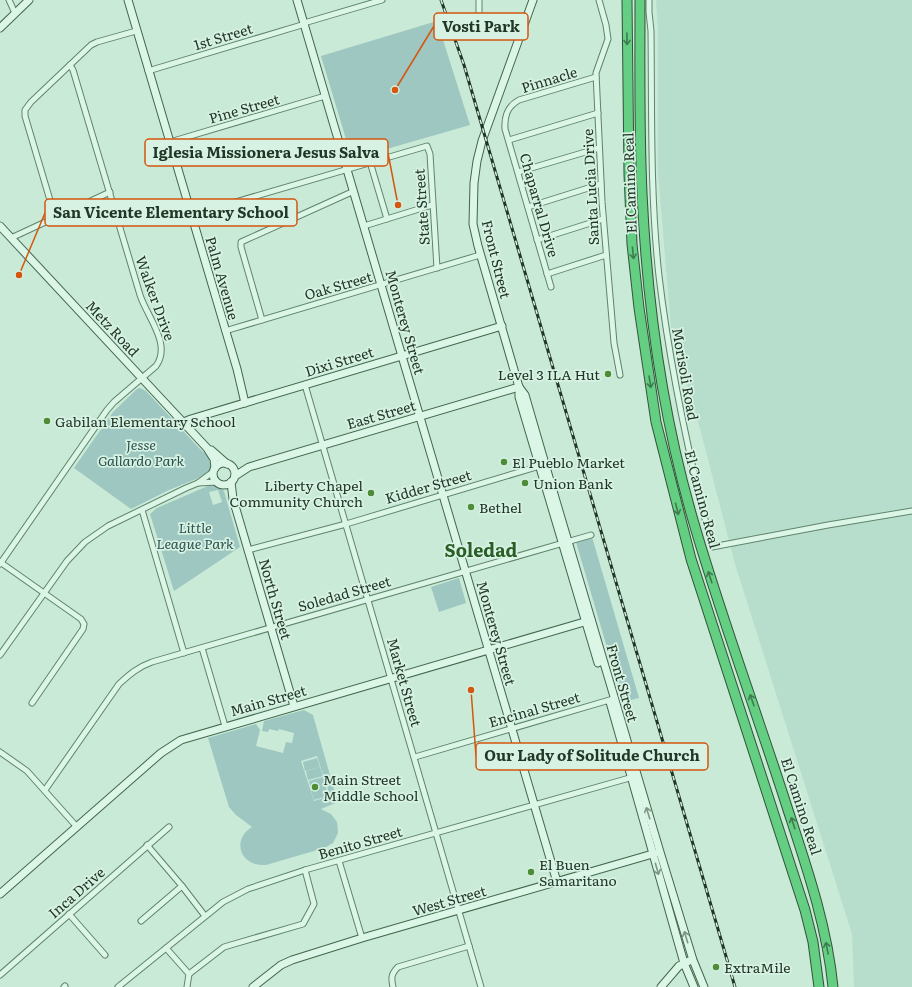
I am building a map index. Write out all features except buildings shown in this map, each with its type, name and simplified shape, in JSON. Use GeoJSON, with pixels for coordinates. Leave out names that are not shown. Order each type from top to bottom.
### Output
{"type":"FeatureCollection","features":[{"type":"Feature","properties":{"kind":"highway","name":"El Camino Real"},"geometry":{"type":"LineString","coordinates":[[627,0],[628,174],[632,244],[640,315],[656,422],[690,559],[806,910],[813,942],[819,987]]}},
{"type":"Feature","properties":{"kind":"highway","name":"El Camino Real"},"geometry":{"type":"LineString","coordinates":[[640,0],[640,136],[644,224],[653,324],[668,413],[684,484],[703,555],[769,749],[807,869],[820,915],[831,969],[833,987]]}},
{"type":"Feature","properties":{"kind":"street"},"geometry":{"type":"LineString","coordinates":[[10,0],[15,13]]}},
{"type":"Feature","properties":{"kind":"street"},"geometry":{"type":"LineString","coordinates":[[0,28],[29,0]]}},
{"type":"Feature","properties":{"kind":"street","name":"Palm Avenue"},"geometry":{"type":"LineString","coordinates":[[129,0],[136,31],[170,142],[245,403]]}},
{"type":"Feature","properties":{"kind":"street","name":"Monterey Street"},"geometry":{"type":"LineString","coordinates":[[297,0],[382,285],[533,805],[557,882]]}},
{"type":"Feature","properties":{"kind":"street","name":"1st Street"},"geometry":{"type":"LineString","coordinates":[[148,71],[382,0]]}},
{"type":"Feature","properties":{"kind":"street"},"geometry":{"type":"LineString","coordinates":[[479,0],[480,29]]}},
{"type":"Feature","properties":{"kind":"street","name":"Front Street"},"geometry":{"type":"LineString","coordinates":[[533,0],[482,141],[477,161],[473,190],[473,224],[480,255],[519,387],[519,397],[543,465],[656,853],[684,963],[694,987]]}},
{"type":"Feature","properties":{"kind":"street","name":"Santa Lucia Drive"},"geometry":{"type":"LineString","coordinates":[[600,0],[608,39],[597,67],[596,77],[599,148],[603,219],[614,343],[620,375]]}},
{"type":"Feature","properties":{"kind":"street","name":"Morisoli Road"},"geometry":{"type":"LineString","coordinates":[[649,0],[651,31],[653,186],[659,276],[679,409],[712,547],[912,511]]}},
{"type":"Feature","properties":{"kind":"street"},"geometry":{"type":"LineString","coordinates":[[55,217],[24,112],[28,105],[93,44],[136,31]]}},
{"type":"Feature","properties":{"kind":"street","name":"Walker Drive"},"geometry":{"type":"LineString","coordinates":[[0,563],[107,410],[158,363],[162,353],[154,324],[143,303],[73,70],[70,65]]}},
{"type":"Feature","properties":{"kind":"street","name":"Pinnacle"},"geometry":{"type":"LineString","coordinates":[[506,130],[505,117],[507,111],[519,100],[596,77]]}},
{"type":"Feature","properties":{"kind":"street","name":"Pine Street"},"geometry":{"type":"LineString","coordinates":[[170,142],[326,96]]}},
{"type":"Feature","properties":{"kind":"street"},"geometry":{"type":"LineString","coordinates":[[508,140],[598,113]]}},
{"type":"Feature","properties":{"kind":"street","name":"Chaparral Drive"},"geometry":{"type":"LineString","coordinates":[[506,130],[551,287]]}},
{"type":"Feature","properties":{"kind":"street","name":"State Street"},"geometry":{"type":"LineString","coordinates":[[370,162],[427,146],[430,154],[437,268]]}},
{"type":"Feature","properties":{"kind":"street"},"geometry":{"type":"LineString","coordinates":[[518,172],[599,148]]}},
{"type":"Feature","properties":{"kind":"street"},"geometry":{"type":"LineString","coordinates":[[191,215],[370,162],[387,218]]}},
{"type":"Feature","properties":{"kind":"street"},"geometry":{"type":"LineString","coordinates":[[528,207],[601,184]]}},
{"type":"Feature","properties":{"kind":"street"},"geometry":{"type":"LineString","coordinates":[[262,320],[241,247],[241,242],[354,191]]}},
{"type":"Feature","properties":{"kind":"street"},"geometry":{"type":"LineString","coordinates":[[11,238],[110,192]]}},
{"type":"Feature","properties":{"kind":"street"},"geometry":{"type":"LineString","coordinates":[[364,226],[432,205]]}},
{"type":"Feature","properties":{"kind":"street"},"geometry":{"type":"LineString","coordinates":[[537,240],[603,219]]}},
{"type":"Feature","properties":{"kind":"street","name":"Metz Road"},"geometry":{"type":"LineString","coordinates":[[0,226],[184,422],[207,448],[214,459],[215,469]]}},
{"type":"Feature","properties":{"kind":"street","name":"Oak Street"},"geometry":{"type":"LineString","coordinates":[[225,331],[480,255]]}},
{"type":"Feature","properties":{"kind":"street"},"geometry":{"type":"LineString","coordinates":[[547,274],[606,255]]}},
{"type":"Feature","properties":{"kind":"street","name":"Dixi Street"},"geometry":{"type":"LineString","coordinates":[[184,422],[502,326]]}},
{"type":"Feature","properties":{"kind":"street","name":"Market Street"},"geometry":{"type":"LineString","coordinates":[[305,385],[481,987]]}},
{"type":"Feature","properties":{"kind":"street","name":"East Street"},"geometry":{"type":"LineString","coordinates":[[230,481],[249,467],[322,444],[519,387]]}},
{"type":"Feature","properties":{"kind":"street","name":"Metz Road"},"geometry":{"type":"LineString","coordinates":[[207,448],[230,465]]}},
{"type":"Feature","properties":{"kind":"street"},"geometry":{"type":"LineString","coordinates":[[0,655],[67,561],[85,542],[108,526],[198,483],[220,464],[230,465],[235,471],[230,481],[198,483]]}},
{"type":"Feature","properties":{"kind":"street","name":"East Street"},"geometry":{"type":"LineString","coordinates":[[230,465],[249,467]]}},
{"type":"Feature","properties":{"kind":"street","name":"Kidder Street"},"geometry":{"type":"LineString","coordinates":[[248,550],[346,524],[543,465]]}},
{"type":"Feature","properties":{"kind":"street"},"geometry":{"type":"LineString","coordinates":[[215,469],[214,477],[217,482]]}},
{"type":"Feature","properties":{"kind":"street","name":"North Street"},"geometry":{"type":"LineString","coordinates":[[230,481],[234,495],[233,499],[294,706]]}},
{"type":"Feature","properties":{"kind":"street"},"geometry":{"type":"LineString","coordinates":[[142,510],[184,653]]}},
{"type":"Feature","properties":{"kind":"street","name":"Soledad Street"},"geometry":{"type":"LineString","coordinates":[[45,790],[119,684],[138,667],[590,534]]}},
{"type":"Feature","properties":{"kind":"street"},"geometry":{"type":"LineString","coordinates":[[0,563],[82,619],[84,624],[83,630],[32,703]]}},
{"type":"Feature","properties":{"kind":"street","name":"Main Street"},"geometry":{"type":"LineString","coordinates":[[0,894],[170,746],[181,740],[588,621]]}},
{"type":"Feature","properties":{"kind":"street"},"geometry":{"type":"LineString","coordinates":[[202,648],[225,726]]}},
{"type":"Feature","properties":{"kind":"street","name":"Encinal Street"},"geometry":{"type":"LineString","coordinates":[[414,757],[611,699]]}},
{"type":"Feature","properties":{"kind":"street"},"geometry":{"type":"LineString","coordinates":[[0,752],[27,771],[77,827]]}},
{"type":"Feature","properties":{"kind":"street","name":"Benito Street"},"geometry":{"type":"LineString","coordinates":[[118,987],[205,916],[235,894],[305,870],[634,777]]}},
{"type":"Feature","properties":{"kind":"street","name":"Inca Drive"},"geometry":{"type":"LineString","coordinates":[[0,975],[168,827]]}},
{"type":"Feature","properties":{"kind":"street"},"geometry":{"type":"LineString","coordinates":[[147,846],[182,886],[205,916]]}},
{"type":"Feature","properties":{"kind":"street","name":"Front Street"},"geometry":{"type":"LineString","coordinates":[[656,853],[693,960],[704,987]]}},
{"type":"Feature","properties":{"kind":"street","name":"West Street"},"geometry":{"type":"LineString","coordinates":[[253,987],[281,965],[292,960],[362,938],[460,911],[656,853]]}},
{"type":"Feature","properties":{"kind":"street"},"geometry":{"type":"LineString","coordinates":[[339,861],[362,938]]}},
{"type":"Feature","properties":{"kind":"street"},"geometry":{"type":"LineString","coordinates":[[187,987],[189,974],[224,947],[303,924],[314,904],[305,870]]}},
{"type":"Feature","properties":{"kind":"street"},"geometry":{"type":"LineString","coordinates":[[141,921],[182,886]]}},
{"type":"Feature","properties":{"kind":"street"},"geometry":{"type":"LineString","coordinates":[[69,914],[105,955]]}},
{"type":"Feature","properties":{"kind":"street"},"geometry":{"type":"LineString","coordinates":[[393,987],[391,979],[393,972],[398,967],[469,946]]}},
{"type":"Feature","properties":{"kind":"street"},"geometry":{"type":"LineString","coordinates":[[166,948],[189,974]]}},
{"type":"Feature","properties":{"kind":"street"},"geometry":{"type":"LineString","coordinates":[[661,987],[679,966],[693,960]]}},
{"type":"Feature","properties":{"kind":"green space"},"geometry":{"type":"Polygon","coordinates":[[[656,0],[912,0],[912,987],[854,987],[852,934],[735,564],[703,440],[671,327],[658,173],[658,30],[656,0]]]}},
{"type":"Feature","properties":{"kind":"green space"},"geometry":{"type":"Polygon","coordinates":[[[437,21],[470,125],[352,159],[321,56],[437,21]]]}},
{"type":"Feature","properties":{"kind":"green space","name":"Jesse Gallardo Park"},"geometry":{"type":"Polygon","coordinates":[[[140,388],[146,391],[208,456],[211,467],[207,474],[169,490],[131,509],[74,468],[113,412],[137,389],[140,388]]]}},
{"type":"Feature","properties":{"kind":"green space","name":"Little League Park"},"geometry":{"type":"Polygon","coordinates":[[[210,485],[218,486],[224,491],[240,547],[174,591],[150,514],[157,508],[210,485]],[[218,490],[209,492],[213,505],[222,502],[218,490]]]}},
{"type":"Feature","properties":{"kind":"green space"},"geometry":{"type":"Polygon","coordinates":[[[592,537],[639,698],[623,702],[576,542],[592,537]]]}},
{"type":"Feature","properties":{"kind":"green space"},"geometry":{"type":"Polygon","coordinates":[[[459,578],[466,603],[439,612],[431,587],[459,578]]]}},
{"type":"Feature","properties":{"kind":"green space"},"geometry":{"type":"Polygon","coordinates":[[[304,710],[313,715],[335,793],[340,801],[321,809],[331,814],[337,822],[338,833],[333,843],[324,848],[266,865],[250,862],[241,852],[240,845],[242,839],[246,832],[252,827],[236,815],[229,807],[208,738],[256,724],[260,730],[256,746],[283,753],[286,742],[292,743],[294,733],[279,729],[278,731],[269,729],[268,732],[262,731],[264,721],[304,710]],[[317,756],[301,761],[314,801],[330,796],[317,756]]]}},
{"type":"Feature","properties":{"kind":"green space"},"geometry":{"type":"Polygon","coordinates":[[[317,758],[320,767],[305,771],[303,762],[317,758]]]}},
{"type":"Feature","properties":{"kind":"green space"},"geometry":{"type":"Polygon","coordinates":[[[320,767],[323,776],[308,780],[306,771],[320,767]]]}},
{"type":"Feature","properties":{"kind":"green space"},"geometry":{"type":"Polygon","coordinates":[[[323,777],[328,796],[314,800],[311,791],[316,789],[311,790],[309,781],[323,777]]]}},
{"type":"Feature","properties":{"kind":"railway"},"geometry":{"type":"LineString","coordinates":[[441,0],[464,65],[735,987]]}},
{"type":"Feature","properties":{"kind":"place","name":"Vosti Park"},"geometry":{"type":"Point","coordinates":[395,90]}},
{"type":"Feature","properties":{"kind":"place","name":"Iglesia Missionera Jesus Salva"},"geometry":{"type":"Point","coordinates":[398,205]}},
{"type":"Feature","properties":{"kind":"place","name":"San Vicente Elementary School"},"geometry":{"type":"Point","coordinates":[19,275]}},
{"type":"Feature","properties":{"kind":"place","name":"Level 3 ILA Hut"},"geometry":{"type":"Point","coordinates":[608,374]}},
{"type":"Feature","properties":{"kind":"place","name":"Gabilan Elementary School"},"geometry":{"type":"Point","coordinates":[47,421]}},
{"type":"Feature","properties":{"kind":"place","name":"El Pueblo Market"},"geometry":{"type":"Point","coordinates":[504,462]}},
{"type":"Feature","properties":{"kind":"place","name":"Union Bank"},"geometry":{"type":"Point","coordinates":[525,483]}},
{"type":"Feature","properties":{"kind":"place","name":"Liberty Chapel Community Church"},"geometry":{"type":"Point","coordinates":[371,493]}},
{"type":"Feature","properties":{"kind":"place","name":"Bethel"},"geometry":{"type":"Point","coordinates":[471,507]}},
{"type":"Feature","properties":{"kind":"place","name":"Our Lady of Solitude Church"},"geometry":{"type":"Point","coordinates":[471,690]}},
{"type":"Feature","properties":{"kind":"place","name":"Main Street Middle School"},"geometry":{"type":"Point","coordinates":[315,787]}},
{"type":"Feature","properties":{"kind":"place","name":"El Buen Samaritano"},"geometry":{"type":"Point","coordinates":[531,872]}},
{"type":"Feature","properties":{"kind":"place","name":"ExtraMile"},"geometry":{"type":"Point","coordinates":[716,967]}},
{"type":"Feature","properties":{"kind":"district","name":"Soledad"},"geometry":{"type":"Point","coordinates":[481,549]}}]}
